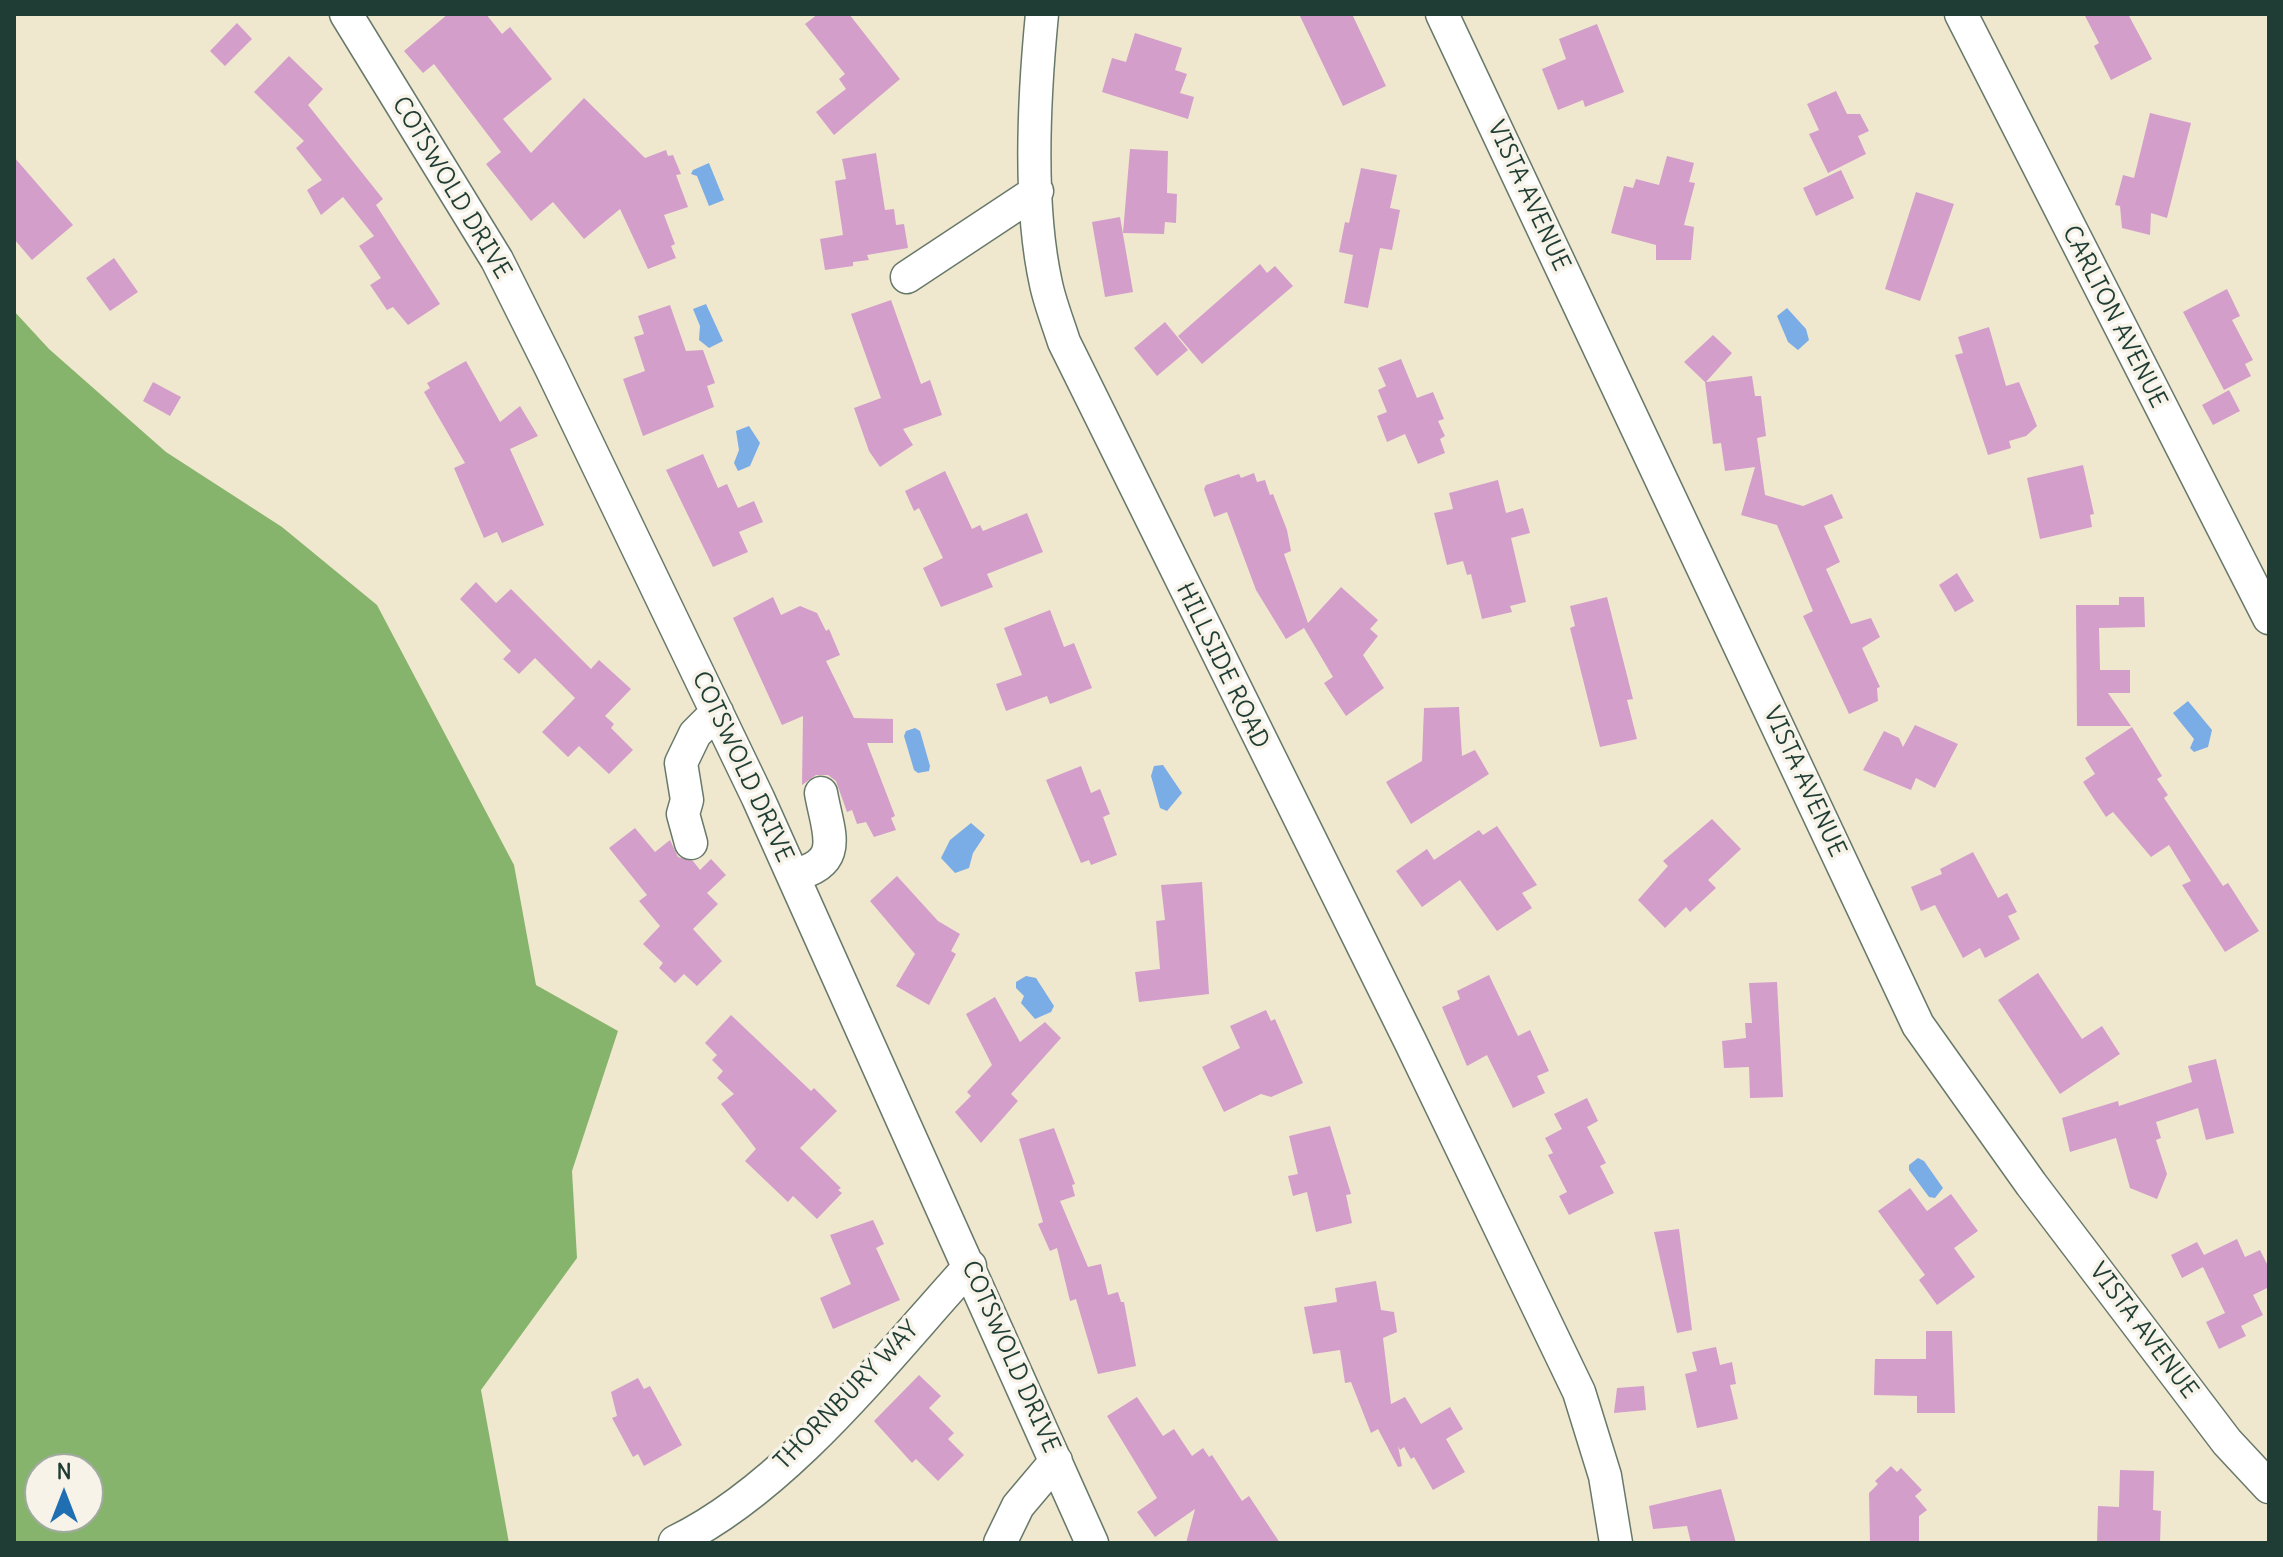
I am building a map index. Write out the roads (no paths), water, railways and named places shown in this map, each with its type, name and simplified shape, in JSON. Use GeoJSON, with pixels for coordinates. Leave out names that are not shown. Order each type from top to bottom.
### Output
{"type":"FeatureCollection","features":[{"type":"Feature","properties":{"kind":"street","name":"COTSWOLD DRIVE"},"geometry":{"type":"LineString","coordinates":[[346,14],[497,260],[793,875],[1092,1543]]}},
{"type":"Feature","properties":{"kind":"street","name":"HILLSIDE ROAD"},"geometry":{"type":"LineString","coordinates":[[1042,14],[1035,130],[1037,191],[1045,283],[1064,342],[1579,1392],[1605,1476],[1616,1543]]}},
{"type":"Feature","properties":{"kind":"street","name":"VISTA AVENUE"},"geometry":{"type":"LineString","coordinates":[[1442,14],[1918,1025],[2031,1184],[2227,1442],[2269,1487]]}},
{"type":"Feature","properties":{"kind":"street","name":"CARLTON AVENUE"},"geometry":{"type":"LineString","coordinates":[[1961,14],[2269,618]]}},
{"type":"Feature","properties":{"kind":"street"},"geometry":{"type":"LineString","coordinates":[[907,277],[1037,191]]}},
{"type":"Feature","properties":{"kind":"street"},"geometry":{"type":"LineString","coordinates":[[691,843],[683,814],[687,800],[681,763],[695,734],[717,712]]}},
{"type":"Feature","properties":{"kind":"street"},"geometry":{"type":"LineString","coordinates":[[793,875],[812,871],[825,858],[832,843],[821,793]]}},
{"type":"Feature","properties":{"kind":"street","name":"THORNBURY WAY"},"geometry":{"type":"LineString","coordinates":[[675,1542],[731,1510],[823,1428],[970,1266]]}},
{"type":"Feature","properties":{"kind":"street"},"geometry":{"type":"LineString","coordinates":[[1000,1543],[1018,1506],[1056,1461]]}},
{"type":"Feature","properties":{"kind":"water"},"geometry":{"type":"Polygon","coordinates":[[[709,163],[724,200],[709,206],[697,176],[691,174],[709,163]]]}},
{"type":"Feature","properties":{"kind":"water"},"geometry":{"type":"Polygon","coordinates":[[[706,304],[723,341],[709,348],[699,340],[700,326],[693,309],[706,304]]]}},
{"type":"Feature","properties":{"kind":"water"},"geometry":{"type":"Polygon","coordinates":[[[1787,308],[1806,329],[1809,340],[1798,350],[1788,342],[1777,316],[1787,308]]]}},
{"type":"Feature","properties":{"kind":"water"},"geometry":{"type":"Polygon","coordinates":[[[749,426],[760,443],[750,466],[738,471],[734,463],[739,450],[736,431],[749,426]]]}},
{"type":"Feature","properties":{"kind":"water"},"geometry":{"type":"Polygon","coordinates":[[[2188,701],[2212,730],[2208,747],[2194,752],[2190,748],[2194,739],[2173,713],[2188,701]]]}},
{"type":"Feature","properties":{"kind":"water"},"geometry":{"type":"Polygon","coordinates":[[[915,728],[920,731],[929,771],[918,773],[914,770],[904,736],[906,731],[915,728]]]}},
{"type":"Feature","properties":{"kind":"water"},"geometry":{"type":"Polygon","coordinates":[[[1163,765],[1182,793],[1167,811],[1160,808],[1151,776],[1154,766],[1163,765]]]}},
{"type":"Feature","properties":{"kind":"water"},"geometry":{"type":"Polygon","coordinates":[[[971,823],[985,835],[973,853],[969,868],[955,873],[941,858],[950,840],[971,823]]]}},
{"type":"Feature","properties":{"kind":"water"},"geometry":{"type":"Polygon","coordinates":[[[1026,976],[1036,978],[1054,1006],[1051,1012],[1035,1019],[1021,1003],[1024,996],[1016,988],[1016,982],[1026,976]]]}},
{"type":"Feature","properties":{"kind":"water"},"geometry":{"type":"Polygon","coordinates":[[[1918,1158],[1924,1161],[1943,1188],[1935,1198],[1929,1197],[1909,1170],[1909,1165],[1918,1158]]]}}]}
